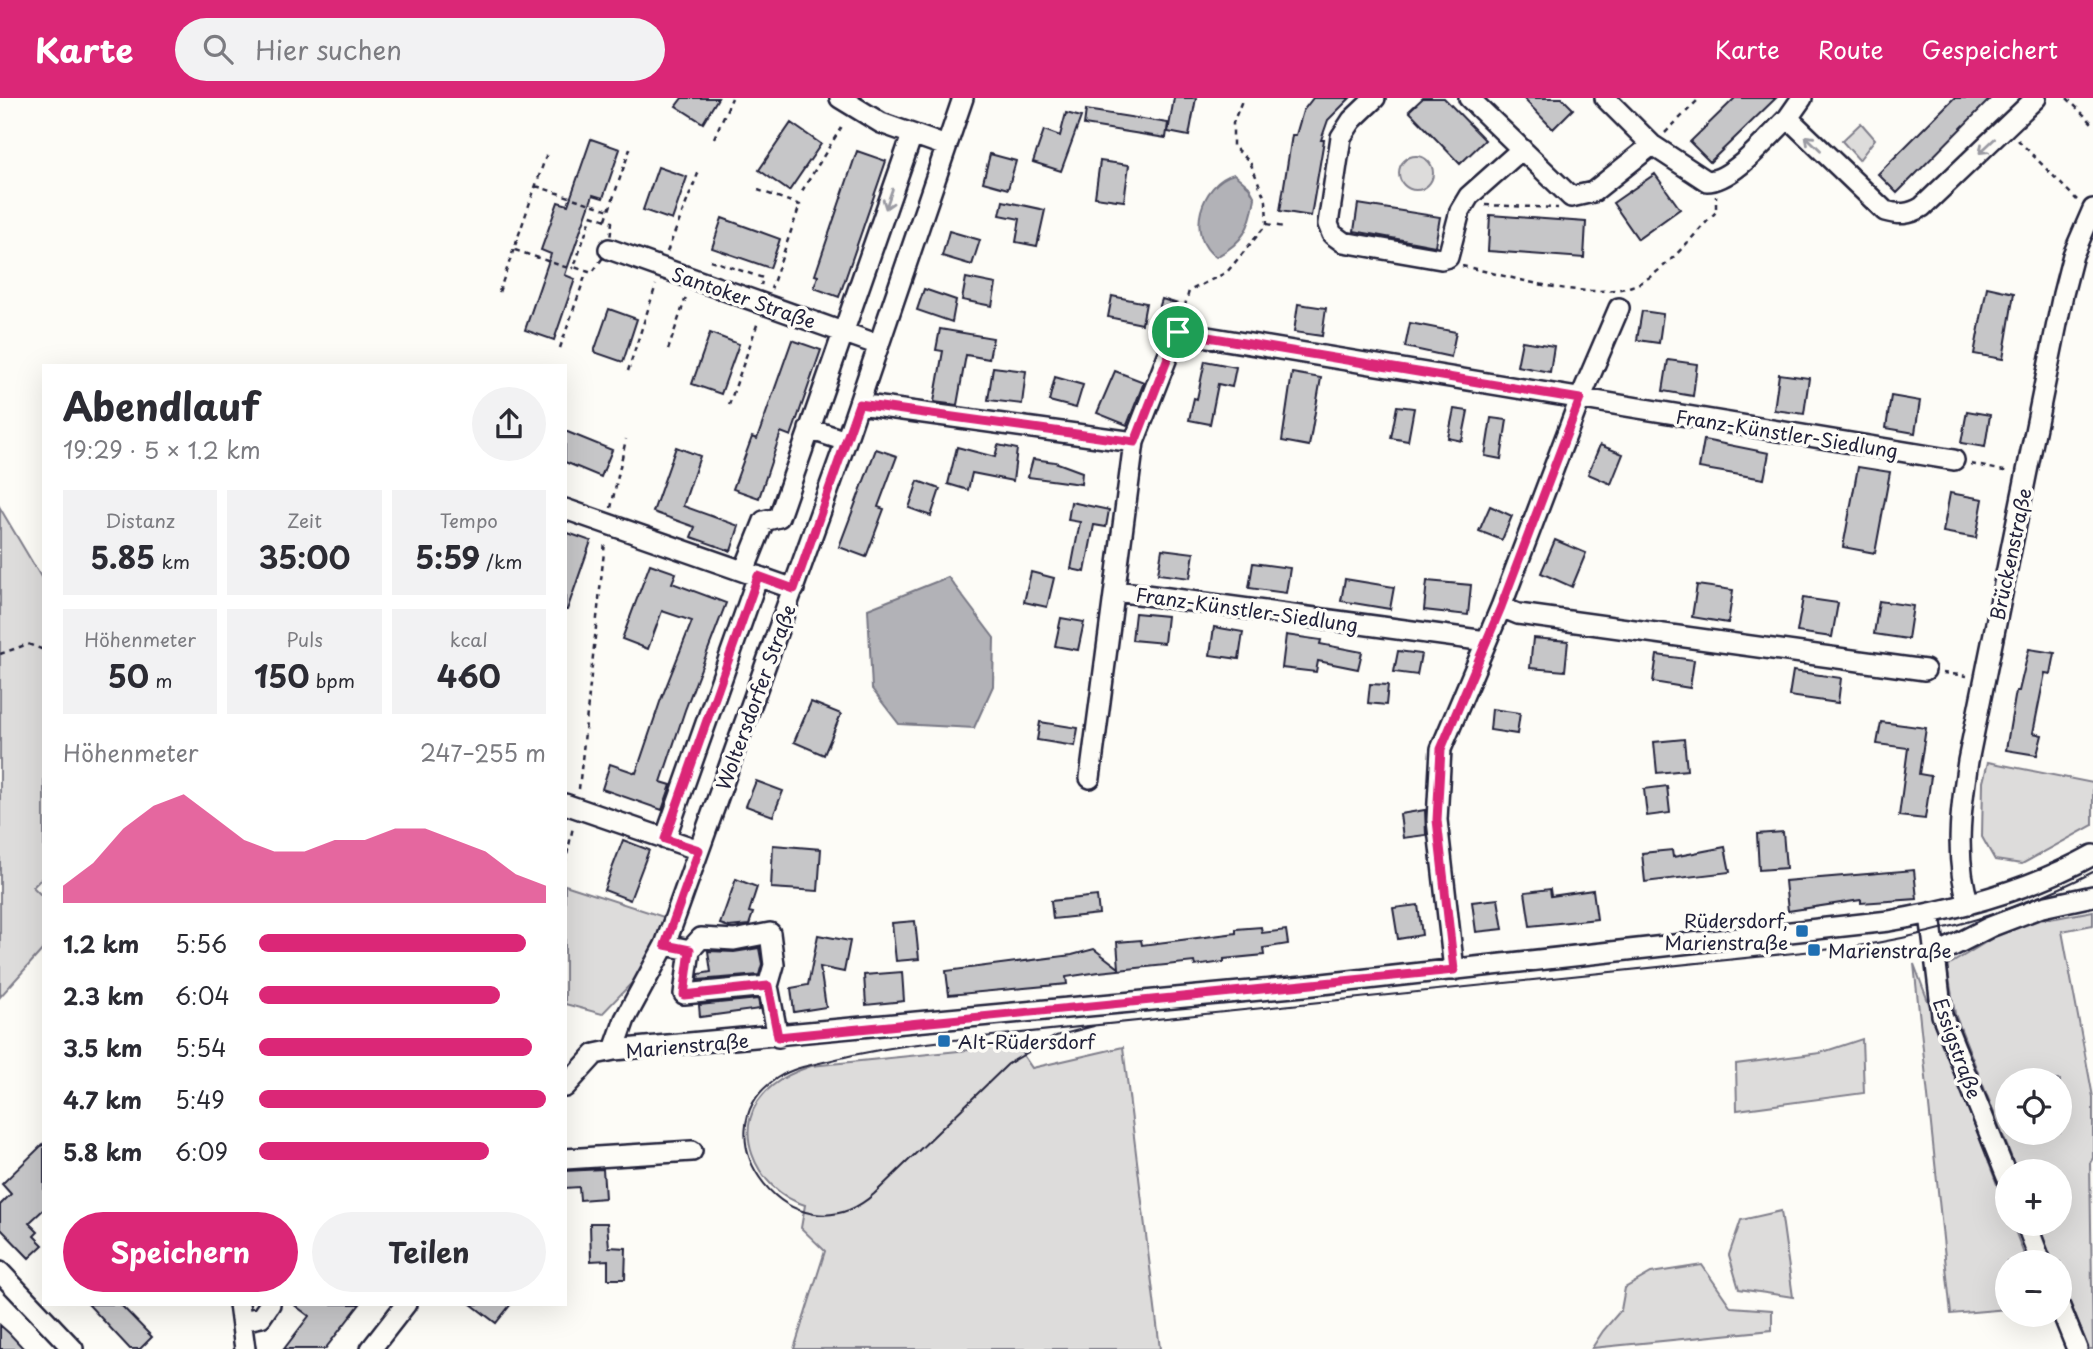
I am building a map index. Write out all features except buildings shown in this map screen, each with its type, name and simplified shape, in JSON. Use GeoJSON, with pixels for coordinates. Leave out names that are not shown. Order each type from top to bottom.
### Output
{"type":"FeatureCollection","features":[{"type":"Feature","properties":{"kind":"street","name":"Woltersdorfer Straße"},"geometry":{"type":"LineString","coordinates":[[614,1051],[625,1018],[665,945],[846,442],[963,98]]}},
{"type":"Feature","properties":{"kind":"street"},"geometry":{"type":"LineString","coordinates":[[1375,98],[1352,120],[1340,137],[1328,224],[1332,234],[1343,242],[1441,259],[1448,257],[1460,211],[1469,196],[1522,149]]}},
{"type":"Feature","properties":{"kind":"street"},"geometry":{"type":"LineString","coordinates":[[1469,98],[1571,197],[1593,192],[1652,145]]}},
{"type":"Feature","properties":{"kind":"street"},"geometry":{"type":"LineString","coordinates":[[1605,98],[1652,145],[1707,181],[1717,181],[1732,172],[1788,118],[1802,98]]}},
{"type":"Feature","properties":{"kind":"street"},"geometry":{"type":"LineString","coordinates":[[1788,118],[1885,211],[1905,214],[1922,207],[2036,98]]}},
{"type":"Feature","properties":{"kind":"street"},"geometry":{"type":"LineString","coordinates":[[847,102],[881,123],[946,146]]}},
{"type":"Feature","properties":{"kind":"street"},"geometry":{"type":"LineString","coordinates":[[665,839],[751,573],[764,521],[779,517],[912,135]]}},
{"type":"Feature","properties":{"kind":"street","name":"Brückenstraße"},"geometry":{"type":"LineString","coordinates":[[1969,904],[1961,870],[1965,778],[2063,294],[2086,206]]}},
{"type":"Feature","properties":{"kind":"street","name":"Santoker Straße"},"geometry":{"type":"LineString","coordinates":[[609,249],[879,345]]}},
{"type":"Feature","properties":{"kind":"street"},"geometry":{"type":"LineString","coordinates":[[1454,970],[1437,820],[1441,749],[1501,607],[1580,399],[1619,308]]}},
{"type":"Feature","properties":{"kind":"street","name":"Franz-Künstler-Siedlung"},"geometry":{"type":"LineString","coordinates":[[1486,640],[1116,591],[1135,442],[1178,332],[1954,460]]}},
{"type":"Feature","properties":{"kind":"street"},"geometry":{"type":"LineString","coordinates":[[859,404],[1135,442]]}},
{"type":"Feature","properties":{"kind":"street"},"geometry":{"type":"LineString","coordinates":[[809,429],[846,442]]}},
{"type":"Feature","properties":{"kind":"street"},"geometry":{"type":"LineString","coordinates":[[567,510],[794,589]]}},
{"type":"Feature","properties":{"kind":"street"},"geometry":{"type":"LineString","coordinates":[[1090,778],[1110,609],[1116,591]]}},
{"type":"Feature","properties":{"kind":"street"},"geometry":{"type":"LineString","coordinates":[[1501,607],[1518,614],[1932,671]]}},
{"type":"Feature","properties":{"kind":"street"},"geometry":{"type":"LineString","coordinates":[[571,806],[699,850]]}},
{"type":"Feature","properties":{"kind":"street","name":"Marienstraße"},"geometry":{"type":"LineString","coordinates":[[614,1051],[1454,970],[1826,929],[1930,914],[1969,904],[2045,878],[2093,855]]}},
{"type":"Feature","properties":{"kind":"street"},"geometry":{"type":"LineString","coordinates":[[1935,955],[1990,927],[2042,907],[2093,896]]}},
{"type":"Feature","properties":{"kind":"street","name":"Essigstraße"},"geometry":{"type":"LineString","coordinates":[[1930,914],[1942,1016],[2000,1159]]}},
{"type":"Feature","properties":{"kind":"street"},"geometry":{"type":"LineString","coordinates":[[768,986],[684,995],[690,950],[701,937],[734,940],[770,933],[774,965],[768,986],[778,1037]]}},
{"type":"Feature","properties":{"kind":"street"},"geometry":{"type":"LineString","coordinates":[[665,945],[690,950]]}},
{"type":"Feature","properties":{"kind":"street"},"geometry":{"type":"LineString","coordinates":[[567,1085],[595,1054],[614,1051]]}},
{"type":"Feature","properties":{"kind":"street"},"geometry":{"type":"LineString","coordinates":[[567,1159],[692,1151]]}},
{"type":"Feature","properties":{"kind":"street"},"geometry":{"type":"LineString","coordinates":[[0,1272],[73,1349]]}},
{"type":"Feature","properties":{"kind":"street"},"geometry":{"type":"LineString","coordinates":[[245,1349],[240,1312],[261,1317],[269,1306]]}},
{"type":"Feature","properties":{"kind":"street"},"geometry":{"type":"LineString","coordinates":[[372,1349],[404,1306]]}},
{"type":"Feature","properties":{"kind":"street"},"geometry":{"type":"LineString","coordinates":[[2068,1327],[2077,1349]]}},
{"type":"Feature","properties":{"kind":"path"},"geometry":{"type":"LineString","coordinates":[[714,138],[732,98]]}},
{"type":"Feature","properties":{"kind":"path"},"geometry":{"type":"LineString","coordinates":[[1178,332],[1189,292],[1227,272],[1266,224],[1266,201],[1250,162],[1233,146],[1233,123],[1243,98]]}},
{"type":"Feature","properties":{"kind":"path"},"geometry":{"type":"LineString","coordinates":[[1652,145],[1700,98]]}},
{"type":"Feature","properties":{"kind":"path"},"geometry":{"type":"LineString","coordinates":[[2067,98],[2093,124]]}},
{"type":"Feature","properties":{"kind":"path"},"geometry":{"type":"LineString","coordinates":[[802,191],[847,102]]}},
{"type":"Feature","properties":{"kind":"path"},"geometry":{"type":"LineString","coordinates":[[2006,128],[2086,206]]}},
{"type":"Feature","properties":{"kind":"path"},"geometry":{"type":"LineString","coordinates":[[605,220],[631,146]]}},
{"type":"Feature","properties":{"kind":"path"},"geometry":{"type":"LineString","coordinates":[[499,292],[547,153]]}},
{"type":"Feature","properties":{"kind":"path"},"geometry":{"type":"LineString","coordinates":[[1448,257],[1459,266],[1583,291],[1633,286],[1661,267],[1716,212],[1717,181]]}},
{"type":"Feature","properties":{"kind":"path"},"geometry":{"type":"LineString","coordinates":[[536,186],[608,210]]}},
{"type":"Feature","properties":{"kind":"path"},"geometry":{"type":"LineString","coordinates":[[729,405],[762,303],[800,205],[758,190]]}},
{"type":"Feature","properties":{"kind":"path"},"geometry":{"type":"LineString","coordinates":[[1469,196],[1491,207],[1556,210],[1571,197]]}},
{"type":"Feature","properties":{"kind":"path"},"geometry":{"type":"LineString","coordinates":[[1266,224],[1284,227]]}},
{"type":"Feature","properties":{"kind":"path"},"geometry":{"type":"LineString","coordinates":[[514,249],[571,270],[574,267]]}},
{"type":"Feature","properties":{"kind":"path"},"geometry":{"type":"LineString","coordinates":[[710,260],[763,278],[762,303]]}},
{"type":"Feature","properties":{"kind":"path"},"geometry":{"type":"LineString","coordinates":[[560,348],[587,271]]}},
{"type":"Feature","properties":{"kind":"path"},"geometry":{"type":"LineString","coordinates":[[668,350],[693,279]]}},
{"type":"Feature","properties":{"kind":"path"},"geometry":{"type":"LineString","coordinates":[[567,845],[607,524],[626,439]]}},
{"type":"Feature","properties":{"kind":"path"},"geometry":{"type":"LineString","coordinates":[[1954,460],[2026,476]]}},
{"type":"Feature","properties":{"kind":"path"},"geometry":{"type":"LineString","coordinates":[[0,654],[28,644],[42,649]]}},
{"type":"Feature","properties":{"kind":"path"},"geometry":{"type":"LineString","coordinates":[[1932,671],[1954,674]]}},
{"type":"Feature","properties":{"kind":"shaded area"},"geometry":{"type":"Polygon","coordinates":[[[1861,123],[1875,139],[1859,160],[1842,141],[1861,123]]]}},
{"type":"Feature","properties":{"kind":"shaded area"},"geometry":{"type":"Polygon","coordinates":[[[1416,156],[1428,161],[1433,173],[1428,185],[1416,190],[1404,185],[1399,173],[1404,161],[1416,156]]]}},
{"type":"Feature","properties":{"kind":"shaded area"},"geometry":{"type":"Polygon","coordinates":[[[1234,174],[1249,187],[1255,198],[1253,209],[1248,226],[1239,240],[1216,257],[1201,236],[1201,211],[1213,188],[1222,179],[1234,174]]]}},
{"type":"Feature","properties":{"kind":"shaded area"},"geometry":{"type":"Polygon","coordinates":[[[0,508],[42,579],[42,878],[33,887],[42,896],[42,950],[0,997],[0,508]]]}},
{"type":"Feature","properties":{"kind":"shaded area"},"geometry":{"type":"Polygon","coordinates":[[[948,577],[994,638],[993,686],[974,728],[899,724],[872,689],[868,609],[948,577]]]}},
{"type":"Feature","properties":{"kind":"shaded area"},"geometry":{"type":"Polygon","coordinates":[[[1988,762],[2093,783],[2093,825],[2022,864],[1995,860],[1982,837],[1983,782],[1988,762]]]}},
{"type":"Feature","properties":{"kind":"shaded area"},"geometry":{"type":"Polygon","coordinates":[[[567,886],[667,918],[646,968],[602,1014],[567,1005],[567,886]]]}},
{"type":"Feature","properties":{"kind":"shaded area"},"geometry":{"type":"Polygon","coordinates":[[[2093,911],[2093,925],[2062,931],[2093,1097],[2093,1158],[2090,1163],[2093,1349],[2089,1349],[2072,1307],[2072,1250],[2048,1250],[2043,1236],[2072,1236],[2072,1159],[2012,1159],[2007,1145],[2072,1145],[2072,1068],[1995,1068],[1995,1115],[1955,1014],[1947,966],[2019,922],[2093,911]]]}},
{"type":"Feature","properties":{"kind":"shaded area"},"geometry":{"type":"Polygon","coordinates":[[[1914,964],[1995,1179],[1995,1236],[2017,1236],[2022,1250],[1995,1250],[1995,1310],[1951,1314],[1914,964]]]}},
{"type":"Feature","properties":{"kind":"shaded area"},"geometry":{"type":"Polygon","coordinates":[[[1862,1039],[1864,1093],[1737,1110],[1736,1064],[1820,1053],[1862,1039]]]}},
{"type":"Feature","properties":{"kind":"shaded area"},"geometry":{"type":"Polygon","coordinates":[[[998,1047],[1019,1049],[1032,1068],[1123,1047],[1160,1349],[794,1349],[825,1251],[801,1228],[805,1205],[787,1197],[772,1185],[760,1171],[752,1154],[750,1119],[758,1101],[781,1079],[811,1066],[998,1047]]]}},
{"type":"Feature","properties":{"kind":"shaded area"},"geometry":{"type":"Polygon","coordinates":[[[1781,1211],[1793,1297],[1739,1289],[1729,1255],[1741,1220],[1781,1211]]]}},
{"type":"Feature","properties":{"kind":"shaded area"},"geometry":{"type":"Polygon","coordinates":[[[1702,1265],[1731,1307],[1772,1310],[1772,1330],[1592,1348],[1621,1310],[1625,1288],[1651,1273],[1702,1265]]]}},
{"type":"Feature","properties":{"kind":"tram line"},"geometry":{"type":"LineString","coordinates":[[1094,1026],[1056,1036],[1008,1064],[874,1194],[843,1212],[813,1214],[786,1203],[764,1184],[750,1158],[745,1130],[754,1102],[777,1078],[802,1067],[857,1054],[929,1043],[1852,947],[1976,920],[2035,899],[2093,872]]}},
{"type":"Feature","properties":{"kind":"place","name":"Rüdersdorf, Marienstraße"},"geometry":{"type":"Point","coordinates":[1802,931]}},
{"type":"Feature","properties":{"kind":"place","name":"Marienstraße"},"geometry":{"type":"Point","coordinates":[1814,950]}},
{"type":"Feature","properties":{"kind":"place","name":"Alt-Rüdersdorf"},"geometry":{"type":"Point","coordinates":[944,1041]}},
{"type":"Feature","properties":{"kind":"route"},"geometry":{"type":"LineString","coordinates":[[1178,332],[1580,399],[1501,607],[1441,749],[1437,820],[1454,970],[778,1037],[768,986],[684,995],[690,950],[665,945],[699,850],[665,839],[758,576],[794,589],[859,404],[1135,442],[1178,332]]}}]}
